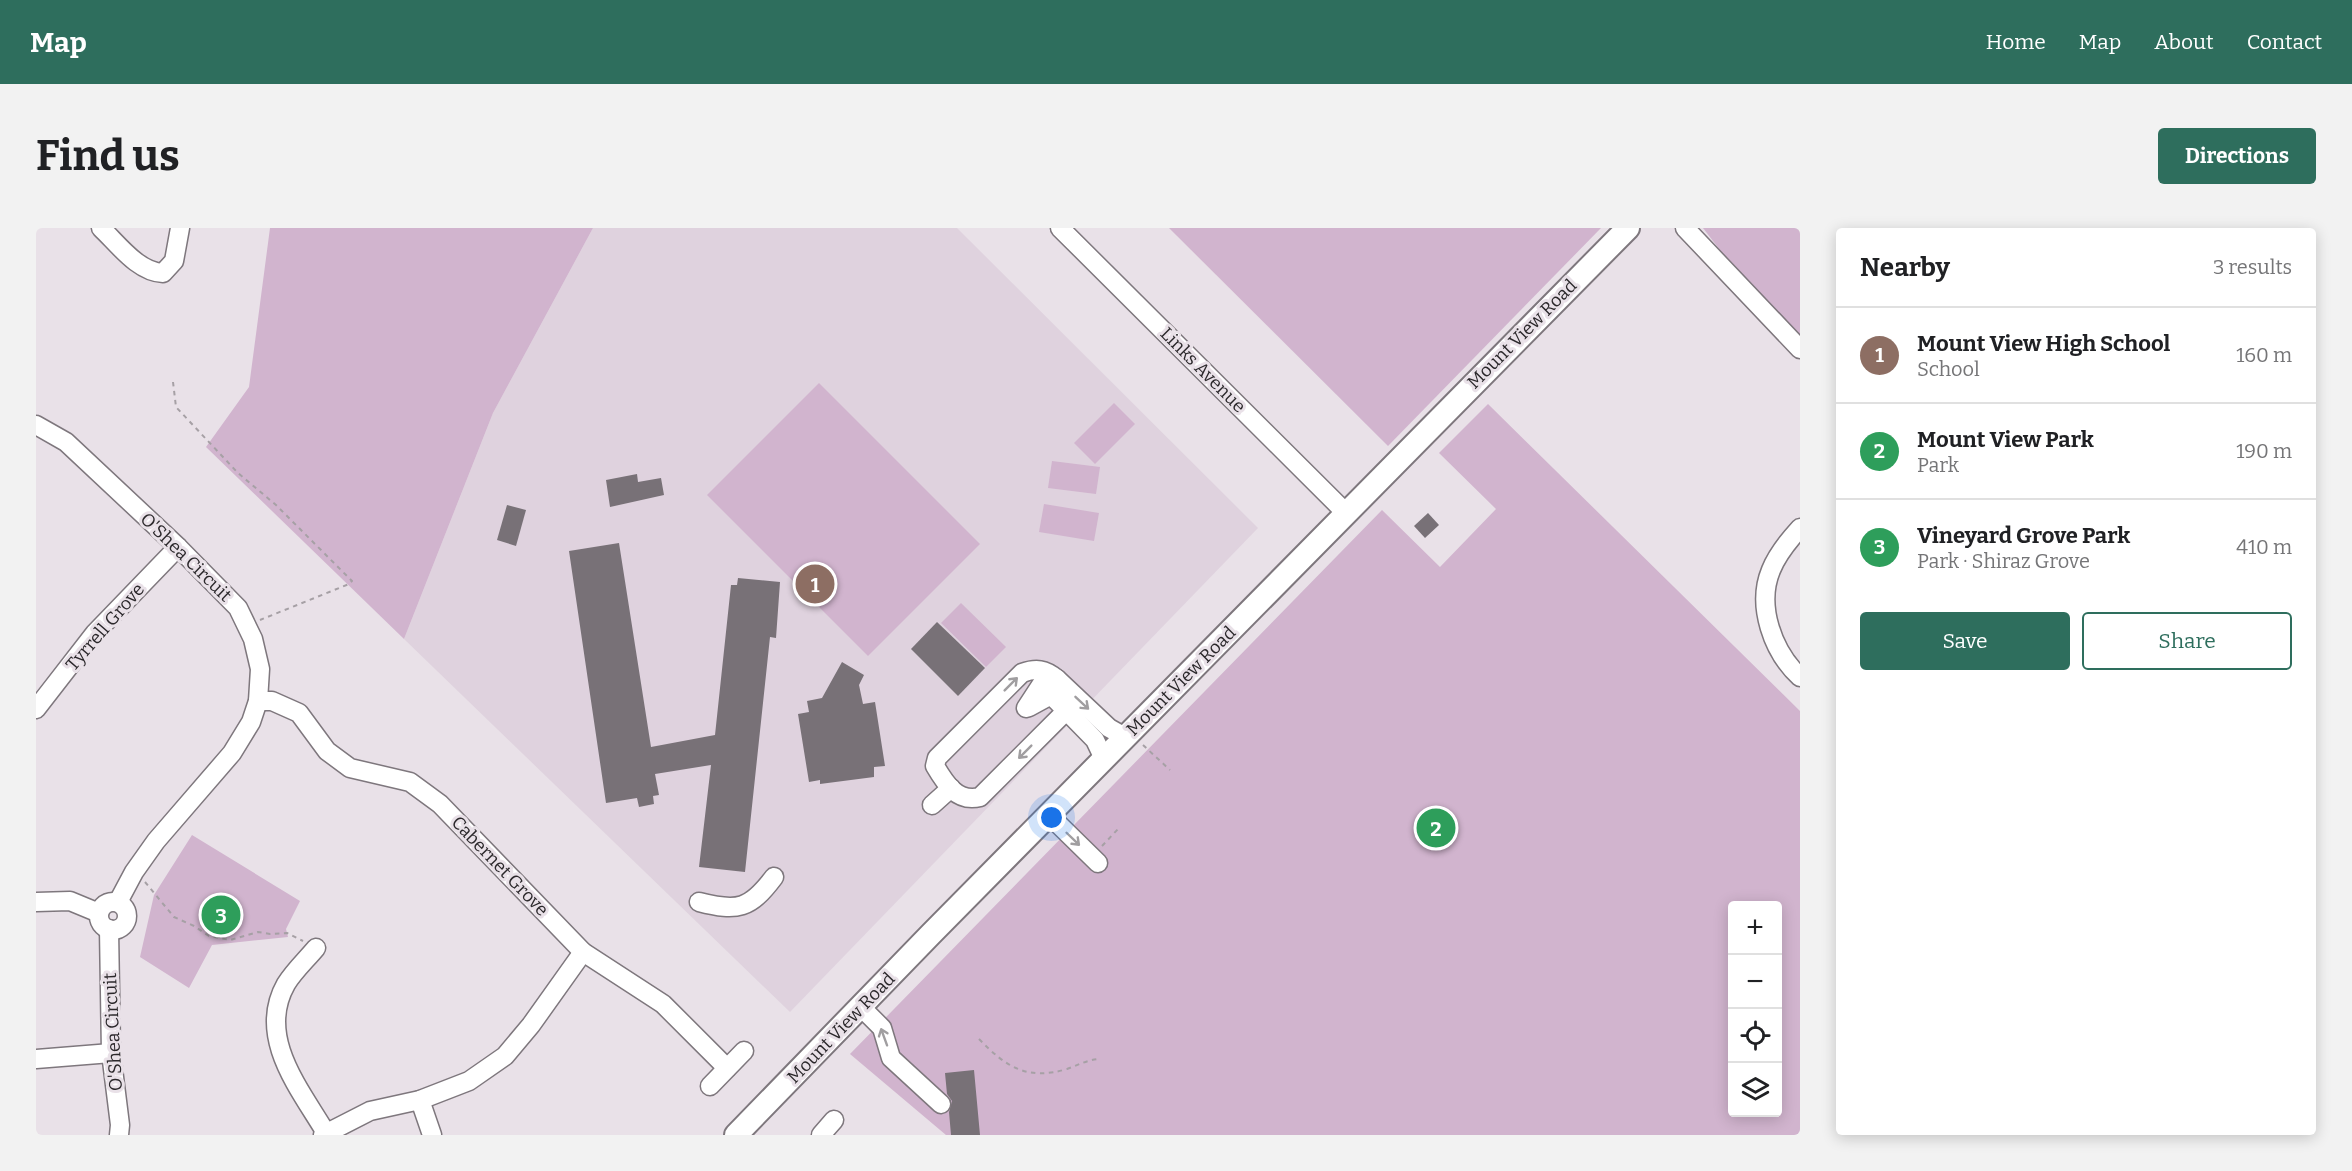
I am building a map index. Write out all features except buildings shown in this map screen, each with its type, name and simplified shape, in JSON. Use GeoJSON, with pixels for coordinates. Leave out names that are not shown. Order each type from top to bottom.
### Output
{"type":"FeatureCollection","features":[{"type":"Feature","properties":{"kind":"main road","name":"Mount View Road"},"geometry":{"type":"LineString","coordinates":[[736,1135],[1628,228]]}},
{"type":"Feature","properties":{"kind":"street"},"geometry":{"type":"LineString","coordinates":[[101,228],[137,262],[155,273],[163,273],[174,261],[180,228]]}},
{"type":"Feature","properties":{"kind":"street","name":"Links Avenue"},"geometry":{"type":"LineString","coordinates":[[1060,228],[1346,513]]}},
{"type":"Feature","properties":{"kind":"street"},"geometry":{"type":"LineString","coordinates":[[1686,228],[1800,349]]}},
{"type":"Feature","properties":{"kind":"street","name":"O'Shea Circuit"},"geometry":{"type":"LineString","coordinates":[[36,425],[66,442],[178,547],[238,608],[253,639],[260,669],[258,701],[251,722],[232,753],[156,841],[134,872],[118,902]]}},
{"type":"Feature","properties":{"kind":"street"},"geometry":{"type":"LineString","coordinates":[[1800,528],[1789,540],[1770,570],[1765,598],[1768,621],[1775,642],[1800,677]]}},
{"type":"Feature","properties":{"kind":"street","name":"Tyrrell Grove"},"geometry":{"type":"LineString","coordinates":[[36,709],[95,633],[178,547]]}},
{"type":"Feature","properties":{"kind":"street"},"geometry":{"type":"LineString","coordinates":[[1066,711],[980,797],[971,800],[960,797],[944,781],[935,766],[937,758],[1022,673],[1035,669],[1057,679],[1109,728],[1127,735]]}},
{"type":"Feature","properties":{"kind":"street"},"geometry":{"type":"LineString","coordinates":[[1057,679],[1043,682],[1026,708],[1051,695],[1095,740],[1104,759]]}},
{"type":"Feature","properties":{"kind":"street","name":"Cabernet Grove"},"geometry":{"type":"LineString","coordinates":[[258,701],[272,701],[299,713],[327,751],[350,768],[410,782],[440,804],[583,952],[663,1004],[727,1068]]}},
{"type":"Feature","properties":{"kind":"street"},"geometry":{"type":"LineString","coordinates":[[932,805],[951,788]]}},
{"type":"Feature","properties":{"kind":"street"},"geometry":{"type":"LineString","coordinates":[[1049,815],[1095,860]]}},
{"type":"Feature","properties":{"kind":"street"},"geometry":{"type":"LineString","coordinates":[[699,902],[721,908],[750,904],[761,895],[774,877]]}},
{"type":"Feature","properties":{"kind":"street"},"geometry":{"type":"LineString","coordinates":[[36,902],[70,901],[99,913]]}},
{"type":"Feature","properties":{"kind":"street"},"geometry":{"type":"LineString","coordinates":[[118,902],[126,910],[126,922],[117,929],[109,929],[101,923],[99,913],[106,903],[118,902]]}},
{"type":"Feature","properties":{"kind":"street","name":"O'Shea Circuit"},"geometry":{"type":"LineString","coordinates":[[109,929],[111,1053],[120,1125],[119,1135]]}},
{"type":"Feature","properties":{"kind":"street"},"geometry":{"type":"LineString","coordinates":[[316,948],[286,984],[277,1010],[276,1035],[284,1060],[325,1134],[370,1111],[420,1100],[469,1081],[505,1056],[531,1025],[583,952]]}},
{"type":"Feature","properties":{"kind":"street"},"geometry":{"type":"LineString","coordinates":[[861,1007],[882,1028],[891,1058],[941,1104]]}},
{"type":"Feature","properties":{"kind":"street"},"geometry":{"type":"LineString","coordinates":[[710,1086],[744,1051]]}},
{"type":"Feature","properties":{"kind":"street"},"geometry":{"type":"LineString","coordinates":[[36,1059],[111,1053]]}},
{"type":"Feature","properties":{"kind":"street"},"geometry":{"type":"LineString","coordinates":[[420,1100],[432,1135]]}},
{"type":"Feature","properties":{"kind":"street"},"geometry":{"type":"LineString","coordinates":[[821,1135],[834,1120]]}},
{"type":"Feature","properties":{"kind":"path"},"geometry":{"type":"LineString","coordinates":[[173,382],[176,407],[238,473],[276,505],[352,581],[349,585],[246,625]]}},
{"type":"Feature","properties":{"kind":"path"},"geometry":{"type":"LineString","coordinates":[[1127,735],[1170,770]]}},
{"type":"Feature","properties":{"kind":"path"},"geometry":{"type":"LineString","coordinates":[[1095,860],[1119,828]]}},
{"type":"Feature","properties":{"kind":"path"},"geometry":{"type":"LineString","coordinates":[[142,879],[174,917],[209,936],[230,940],[258,932],[287,933],[316,948]]}},
{"type":"Feature","properties":{"kind":"path"},"geometry":{"type":"LineString","coordinates":[[219,938],[220,929]]}},
{"type":"Feature","properties":{"kind":"path"},"geometry":{"type":"LineString","coordinates":[[979,1039],[1003,1062],[1028,1073],[1048,1074],[1099,1059]]}},
{"type":"Feature","properties":{"kind":"shaded area"},"geometry":{"type":"Polygon","coordinates":[[[270,228],[593,228],[493,413],[404,639],[206,447],[249,387],[270,228]]]}},
{"type":"Feature","properties":{"kind":"shaded area"},"geometry":{"type":"Polygon","coordinates":[[[593,228],[957,228],[1258,528],[790,1012],[404,639],[493,413],[593,228]]]}},
{"type":"Feature","properties":{"kind":"shaded area"},"geometry":{"type":"Polygon","coordinates":[[[1169,228],[1601,228],[1388,446],[1169,228]]]}},
{"type":"Feature","properties":{"kind":"shaded area"},"geometry":{"type":"Polygon","coordinates":[[[1703,228],[1800,228],[1800,336],[1743,280],[1703,228]]]}},
{"type":"Feature","properties":{"kind":"shaded area"},"geometry":{"type":"Polygon","coordinates":[[[819,383],[980,544],[868,656],[707,495],[819,383]]]}},
{"type":"Feature","properties":{"kind":"shaded area"},"geometry":{"type":"Polygon","coordinates":[[[1114,403],[1135,424],[1095,464],[1074,443],[1114,403]]]}},
{"type":"Feature","properties":{"kind":"shaded area"},"geometry":{"type":"Polygon","coordinates":[[[1488,404],[1800,711],[1800,1135],[946,1135],[850,1054],[1382,510],[1440,567],[1496,509],[1439,453],[1488,404]]]}},
{"type":"Feature","properties":{"kind":"shaded area"},"geometry":{"type":"Polygon","coordinates":[[[1052,461],[1100,467],[1096,494],[1048,488],[1052,461]]]}},
{"type":"Feature","properties":{"kind":"shaded area"},"geometry":{"type":"Polygon","coordinates":[[[1044,504],[1099,513],[1094,541],[1039,532],[1044,504]]]}},
{"type":"Feature","properties":{"kind":"shaded area"},"geometry":{"type":"Polygon","coordinates":[[[961,603],[1006,647],[986,667],[941,623],[961,603]]]}},
{"type":"Feature","properties":{"kind":"shaded area"},"geometry":{"type":"Polygon","coordinates":[[[192,835],[300,901],[286,929],[288,937],[212,945],[189,988],[140,957],[154,895],[192,835]]]}},
{"type":"Feature","properties":{"kind":"place","name":"Mount View High School"},"geometry":{"type":"Point","coordinates":[815,584]}},
{"type":"Feature","properties":{"kind":"place","name":"Mount View Park"},"geometry":{"type":"Point","coordinates":[1436,828]}},
{"type":"Feature","properties":{"kind":"place","name":"Vineyard Grove Park"},"geometry":{"type":"Point","coordinates":[221,915]}}]}
